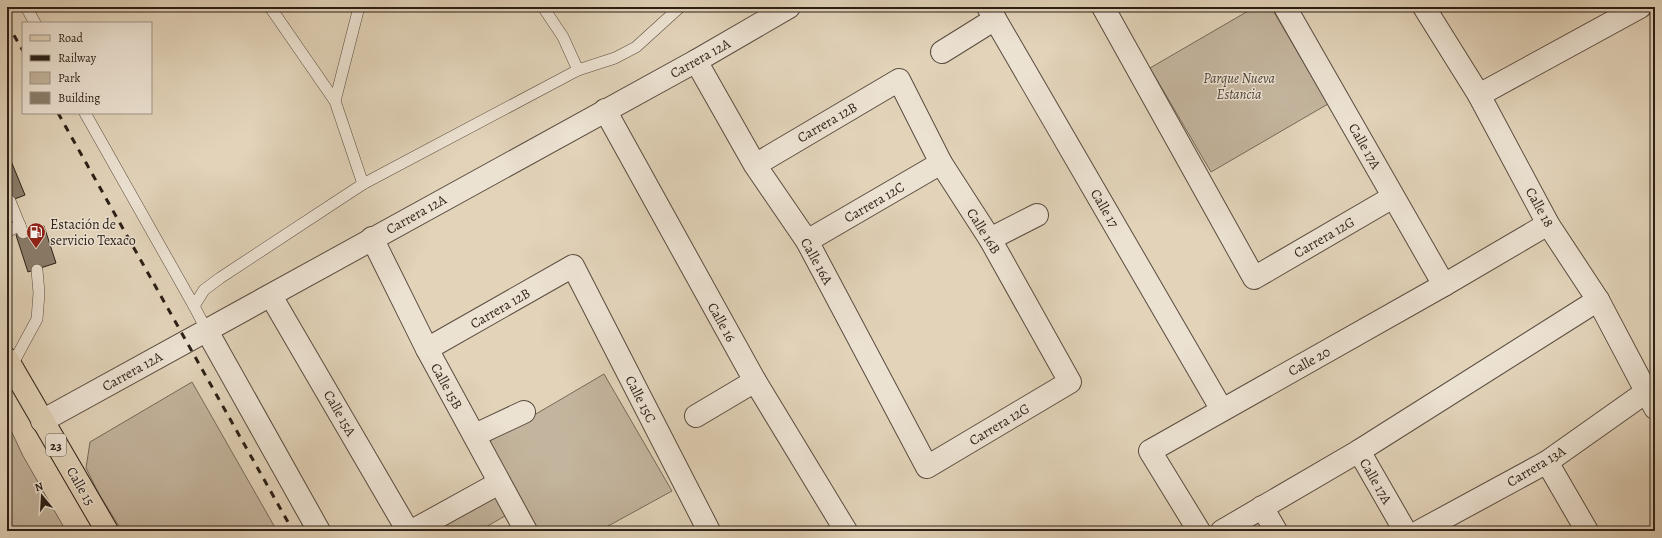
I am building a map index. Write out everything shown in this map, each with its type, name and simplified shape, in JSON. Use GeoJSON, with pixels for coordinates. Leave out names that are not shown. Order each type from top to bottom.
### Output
{"type":"FeatureCollection","features":[{"type":"Feature","properties":{"kind":"main road","name":"Calle 15"},"geometry":{"type":"LineString","coordinates":[[9,363],[106,531]]}},
{"type":"Feature","properties":{"kind":"street","name":"Carrera 12A"},"geometry":{"type":"LineString","coordinates":[[42,421],[696,61],[789,7]]}},
{"type":"Feature","properties":{"kind":"street","name":"Carrera 12G"},"geometry":{"type":"LineString","coordinates":[[1103,7],[1254,278],[1394,197]]}},
{"type":"Feature","properties":{"kind":"street","name":"Calle 17A"},"geometry":{"type":"LineString","coordinates":[[1285,7],[1444,286]]}},
{"type":"Feature","properties":{"kind":"street","name":"Calle 18"},"geometry":{"type":"LineString","coordinates":[[1424,7],[1479,95],[1548,224],[1598,300],[1651,400]]}},
{"type":"Feature","properties":{"kind":"street"},"geometry":{"type":"LineString","coordinates":[[1479,95],[1640,7]]}},
{"type":"Feature","properties":{"kind":"street"},"geometry":{"type":"LineString","coordinates":[[942,52],[991,13]]}},
{"type":"Feature","properties":{"kind":"street","name":"Calle 17"},"geometry":{"type":"LineString","coordinates":[[991,13],[1222,410]]}},
{"type":"Feature","properties":{"kind":"street","name":"Calle 16A"},"geometry":{"type":"LineString","coordinates":[[696,61],[755,165],[808,241],[928,467]]}},
{"type":"Feature","properties":{"kind":"street","name":"Carrera 12B"},"geometry":{"type":"LineString","coordinates":[[755,165],[899,80]]}},
{"type":"Feature","properties":{"kind":"street","name":"Calle 16B"},"geometry":{"type":"LineString","coordinates":[[899,80],[941,163],[990,239],[1070,382]]}},
{"type":"Feature","properties":{"kind":"street","name":"Calle 16"},"geometry":{"type":"LineString","coordinates":[[605,110],[754,381],[846,531]]}},
{"type":"Feature","properties":{"kind":"street","name":"Carrera 12C"},"geometry":{"type":"LineString","coordinates":[[808,241],[941,163]]}},
{"type":"Feature","properties":{"kind":"street"},"geometry":{"type":"LineString","coordinates":[[990,239],[1037,215]]}},
{"type":"Feature","properties":{"kind":"street","name":"Calle 20"},"geometry":{"type":"LineString","coordinates":[[1199,531],[1150,451],[1444,286],[1548,224]]}},
{"type":"Feature","properties":{"kind":"street","name":"Calle 15B"},"geometry":{"type":"LineString","coordinates":[[372,238],[427,349],[526,531]]}},
{"type":"Feature","properties":{"kind":"street","name":"Carrera 12B"},"geometry":{"type":"LineString","coordinates":[[427,349],[572,266]]}},
{"type":"Feature","properties":{"kind":"street","name":"Calle 15C"},"geometry":{"type":"LineString","coordinates":[[572,266],[709,531]]}},
{"type":"Feature","properties":{"kind":"street","name":"Calle 15A"},"geometry":{"type":"LineString","coordinates":[[271,296],[408,531]]}},
{"type":"Feature","properties":{"kind":"street"},"geometry":{"type":"LineString","coordinates":[[1222,531],[1359,451],[1598,300]]}},
{"type":"Feature","properties":{"kind":"street"},"geometry":{"type":"LineString","coordinates":[[207,331],[319,531]]}},
{"type":"Feature","properties":{"kind":"street"},"geometry":{"type":"LineString","coordinates":[[696,416],[754,381]]}},
{"type":"Feature","properties":{"kind":"street","name":"Carrera 12G"},"geometry":{"type":"LineString","coordinates":[[928,467],[1070,382]]}},
{"type":"Feature","properties":{"kind":"street","name":"Carrera 13A"},"geometry":{"type":"LineString","coordinates":[[1420,531],[1547,462],[1651,400]]}},
{"type":"Feature","properties":{"kind":"street"},"geometry":{"type":"LineString","coordinates":[[475,435],[524,412]]}},
{"type":"Feature","properties":{"kind":"street","name":"Calle 17A"},"geometry":{"type":"LineString","coordinates":[[1359,451],[1405,531]]}},
{"type":"Feature","properties":{"kind":"street"},"geometry":{"type":"LineString","coordinates":[[1547,462],[1587,531]]}},
{"type":"Feature","properties":{"kind":"street"},"geometry":{"type":"LineString","coordinates":[[412,531],[499,483]]}},
{"type":"Feature","properties":{"kind":"street"},"geometry":{"type":"LineString","coordinates":[[1262,508],[1276,531]]}},
{"type":"Feature","properties":{"kind":"lane"},"geometry":{"type":"LineString","coordinates":[[26,7],[34,22]]}},
{"type":"Feature","properties":{"kind":"lane"},"geometry":{"type":"LineString","coordinates":[[270,7],[335,101],[363,184]]}},
{"type":"Feature","properties":{"kind":"lane"},"geometry":{"type":"LineString","coordinates":[[335,101],[360,7]]}},
{"type":"Feature","properties":{"kind":"lane"},"geometry":{"type":"LineString","coordinates":[[543,7],[563,37],[578,70]]}},
{"type":"Feature","properties":{"kind":"lane"},"geometry":{"type":"LineString","coordinates":[[194,306],[204,290],[220,278],[363,184],[578,70],[615,58],[636,47],[680,7]]}},
{"type":"Feature","properties":{"kind":"lane"},"geometry":{"type":"LineString","coordinates":[[86,114],[207,331]]}},
{"type":"Feature","properties":{"kind":"lane"},"geometry":{"type":"LineString","coordinates":[[7,232],[21,229],[10,201]]}},
{"type":"Feature","properties":{"kind":"lane"},"geometry":{"type":"LineString","coordinates":[[9,363],[37,319],[39,293],[37,270]]}},
{"type":"Feature","properties":{"kind":"green space","name":"Parque Nueva Estancia"},"geometry":{"type":"Polygon","coordinates":[[[1255,7],[1271,7],[1328,104],[1211,172],[1150,68],[1255,7]]]}},
{"type":"Feature","properties":{"kind":"green space"},"geometry":{"type":"Polygon","coordinates":[[[604,374],[672,491],[599,531],[532,531],[483,445],[604,374]]]}},
{"type":"Feature","properties":{"kind":"green space"},"geometry":{"type":"Polygon","coordinates":[[[192,382],[277,531],[122,531],[99,494],[86,468],[90,442],[192,382]]]}},
{"type":"Feature","properties":{"kind":"green space"},"geometry":{"type":"Polygon","coordinates":[[[7,422],[23,456],[66,531],[7,531],[7,422]]]}},
{"type":"Feature","properties":{"kind":"green space"},"geometry":{"type":"Polygon","coordinates":[[[506,490],[517,509],[479,531],[436,531],[506,490]]]}},
{"type":"Feature","properties":{"kind":"building","name":"Estación de servicio Texaco"},"geometry":{"type":"Polygon","coordinates":[[[11,161],[25,195],[7,202],[7,163],[11,161]]]}},
{"type":"Feature","properties":{"kind":"building","name":"Estación de servicio Texaco"},"geometry":{"type":"Polygon","coordinates":[[[44,226],[56,263],[28,272],[16,235],[44,226]]]}},
{"type":"Feature","properties":{"kind":"railway"},"geometry":{"type":"LineString","coordinates":[[7,23],[22,49]]}},
{"type":"Feature","properties":{"kind":"railway"},"geometry":{"type":"LineString","coordinates":[[59,114],[293,531]]}},
{"type":"Feature","properties":{"kind":"place","name":"Estación de servicio Texaco"},"geometry":{"type":"Point","coordinates":[36,249]}}]}
